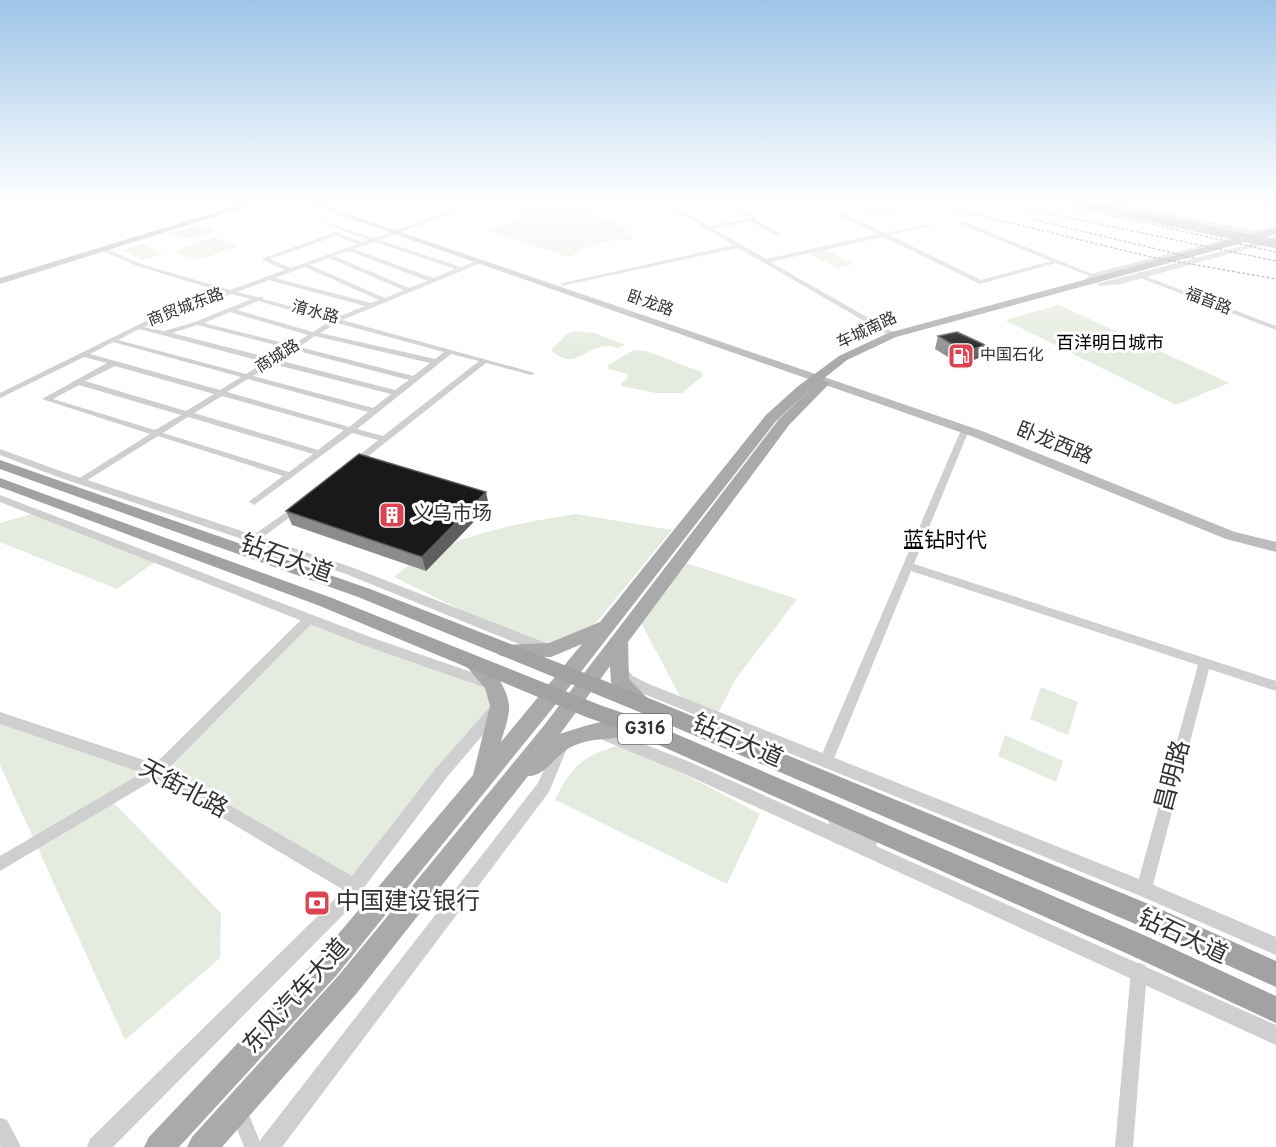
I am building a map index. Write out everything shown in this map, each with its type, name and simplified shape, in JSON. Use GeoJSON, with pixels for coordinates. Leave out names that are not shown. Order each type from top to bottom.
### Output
{"type":"FeatureCollection","features":[{"type":"Feature","properties":{"kind":"highway","name":"钻石大道"},"geometry":{"type":"LineString","coordinates":[[0,464],[75,485],[239,550],[369,595],[505,650],[639,727],[1137,945],[1276,1010]]}},
{"type":"Feature","properties":{"kind":"highway","name":"钻石大道"},"geometry":{"type":"LineString","coordinates":[[0,482],[136,540],[252,574],[470,660],[570,689],[644,705],[1142,914],[1276,974]]}},
{"type":"Feature","properties":{"kind":"main road"},"geometry":{"type":"LineString","coordinates":[[0,279],[78,255]]}},
{"type":"Feature","properties":{"kind":"main road"},"geometry":{"type":"LineString","coordinates":[[0,279],[83,255]]}},
{"type":"Feature","properties":{"kind":"main road","name":"卧龙路"},"geometry":{"type":"LineString","coordinates":[[460,255],[825,377]]}},
{"type":"Feature","properties":{"kind":"main road","name":"卧龙路"},"geometry":{"type":"LineString","coordinates":[[470,255],[825,377]]}},
{"type":"Feature","properties":{"kind":"main road","name":"车城南路"},"geometry":{"type":"LineString","coordinates":[[570,689],[619,642],[784,422],[843,358],[892,335],[1201,255]]}},
{"type":"Feature","properties":{"kind":"main road","name":"车城南路"},"geometry":{"type":"LineString","coordinates":[[570,689],[608,625],[771,418],[825,377],[901,339],[1094,281]]}},
{"type":"Feature","properties":{"kind":"main road","name":"卧龙西路"},"geometry":{"type":"LineString","coordinates":[[825,377],[1231,536],[1276,547]]}},
{"type":"Feature","properties":{"kind":"main road","name":"卧龙西路"},"geometry":{"type":"LineString","coordinates":[[825,377],[983,429],[1240,531],[1276,540]]}},
{"type":"Feature","properties":{"kind":"main road"},"geometry":{"type":"LineString","coordinates":[[505,650],[551,650],[572,643],[608,625]]}},
{"type":"Feature","properties":{"kind":"main road"},"geometry":{"type":"LineString","coordinates":[[619,642],[620,682],[644,705]]}},
{"type":"Feature","properties":{"kind":"main road"},"geometry":{"type":"LineString","coordinates":[[470,660],[494,685],[500,706],[481,780]]}},
{"type":"Feature","properties":{"kind":"main road","name":"东风汽车大道"},"geometry":{"type":"LineString","coordinates":[[159,1147],[327,967],[481,780],[570,689]]}},
{"type":"Feature","properties":{"kind":"main road","name":"东风汽车大道"},"geometry":{"type":"LineString","coordinates":[[202,1147],[348,984],[506,787],[570,689]]}},
{"type":"Feature","properties":{"kind":"main road"},"geometry":{"type":"LineString","coordinates":[[506,787],[562,742],[595,731],[639,727]]}},
{"type":"Feature","properties":{"kind":"street","name":"淯水路"},"geometry":{"type":"LineString","coordinates":[[114,255],[140,266],[531,373]]}},
{"type":"Feature","properties":{"kind":"street"},"geometry":{"type":"LineString","coordinates":[[255,256],[259,255]]}},
{"type":"Feature","properties":{"kind":"street"},"geometry":{"type":"LineString","coordinates":[[278,255],[265,259],[290,270]]}},
{"type":"Feature","properties":{"kind":"street","name":"商贸城东路"},"geometry":{"type":"LineString","coordinates":[[0,396],[138,327],[332,255]]}},
{"type":"Feature","properties":{"kind":"street"},"geometry":{"type":"LineString","coordinates":[[364,255],[432,280]]}},
{"type":"Feature","properties":{"kind":"street"},"geometry":{"type":"LineString","coordinates":[[418,255],[460,269]]}},
{"type":"Feature","properties":{"kind":"street"},"geometry":{"type":"LineString","coordinates":[[563,285],[700,255]]}},
{"type":"Feature","properties":{"kind":"street"},"geometry":{"type":"LineString","coordinates":[[753,255],[892,335]]}},
{"type":"Feature","properties":{"kind":"street"},"geometry":{"type":"LineString","coordinates":[[765,261],[794,255]]}},
{"type":"Feature","properties":{"kind":"street"},"geometry":{"type":"LineString","coordinates":[[923,255],[980,282],[1056,261]]}},
{"type":"Feature","properties":{"kind":"street"},"geometry":{"type":"LineString","coordinates":[[1040,255],[1094,281],[1118,282],[1213,255]]}},
{"type":"Feature","properties":{"kind":"street"},"geometry":{"type":"LineString","coordinates":[[1094,281],[1184,255]]}},
{"type":"Feature","properties":{"kind":"street"},"geometry":{"type":"LineString","coordinates":[[328,256],[409,290]]}},
{"type":"Feature","properties":{"kind":"street","name":"商城路"},"geometry":{"type":"LineString","coordinates":[[75,485],[338,319],[479,262]]}},
{"type":"Feature","properties":{"kind":"street"},"geometry":{"type":"LineString","coordinates":[[305,265],[384,300]]}},
{"type":"Feature","properties":{"kind":"street","name":"福音路"},"geometry":{"type":"LineString","coordinates":[[1140,276],[1276,328]]}},
{"type":"Feature","properties":{"kind":"street"},"geometry":{"type":"LineString","coordinates":[[268,278],[370,305]]}},
{"type":"Feature","properties":{"kind":"street"},"geometry":{"type":"LineString","coordinates":[[165,334],[260,298]]}},
{"type":"Feature","properties":{"kind":"street"},"geometry":{"type":"LineString","coordinates":[[230,310],[314,334],[436,362]]}},
{"type":"Feature","properties":{"kind":"street"},"geometry":{"type":"LineString","coordinates":[[197,323],[415,379]]}},
{"type":"Feature","properties":{"kind":"street"},"geometry":{"type":"LineString","coordinates":[[138,327],[397,393]]}},
{"type":"Feature","properties":{"kind":"street"},"geometry":{"type":"LineString","coordinates":[[112,340],[375,411]]}},
{"type":"Feature","properties":{"kind":"street"},"geometry":{"type":"LineString","coordinates":[[254,502],[450,351]]}},
{"type":"Feature","properties":{"kind":"street"},"geometry":{"type":"LineString","coordinates":[[82,354],[384,439]]}},
{"type":"Feature","properties":{"kind":"street"},"geometry":{"type":"LineString","coordinates":[[349,466],[484,361]]}},
{"type":"Feature","properties":{"kind":"street"},"geometry":{"type":"LineString","coordinates":[[114,363],[46,399],[290,475]]}},
{"type":"Feature","properties":{"kind":"street"},"geometry":{"type":"LineString","coordinates":[[79,382],[320,453]]}},
{"type":"Feature","properties":{"kind":"street"},"geometry":{"type":"LineString","coordinates":[[826,761],[965,430]]}},
{"type":"Feature","properties":{"kind":"street"},"geometry":{"type":"LineString","coordinates":[[0,452],[75,485],[256,540],[360,575],[551,650]]}},
{"type":"Feature","properties":{"kind":"street"},"geometry":{"type":"LineString","coordinates":[[0,498],[136,540],[233,588],[309,619],[494,685]]}},
{"type":"Feature","properties":{"kind":"street"},"geometry":{"type":"LineString","coordinates":[[239,550],[256,540],[305,501]]}},
{"type":"Feature","properties":{"kind":"street"},"geometry":{"type":"LineString","coordinates":[[908,566],[1276,686]]}},
{"type":"Feature","properties":{"kind":"street"},"geometry":{"type":"LineString","coordinates":[[233,588],[252,574]]}},
{"type":"Feature","properties":{"kind":"street"},"geometry":{"type":"LineString","coordinates":[[360,575],[369,595]]}},
{"type":"Feature","properties":{"kind":"street"},"geometry":{"type":"LineString","coordinates":[[0,864],[157,771],[326,602]]}},
{"type":"Feature","properties":{"kind":"street","name":"昌明路"},"geometry":{"type":"LineString","coordinates":[[1144,889],[1204,663]]}},
{"type":"Feature","properties":{"kind":"street"},"geometry":{"type":"LineString","coordinates":[[618,668],[628,680],[644,688],[1144,889],[1276,946]]}},
{"type":"Feature","properties":{"kind":"street"},"geometry":{"type":"LineString","coordinates":[[98,1147],[338,908],[442,772],[500,706]]}},
{"type":"Feature","properties":{"kind":"street","name":"天街北路"},"geometry":{"type":"LineString","coordinates":[[0,718],[157,771],[355,887]]}},
{"type":"Feature","properties":{"kind":"street"},"geometry":{"type":"LineString","coordinates":[[595,731],[685,767],[1276,1035]]}},
{"type":"Feature","properties":{"kind":"street"},"geometry":{"type":"LineString","coordinates":[[269,1147],[544,787],[562,742]]}},
{"type":"Feature","properties":{"kind":"street"},"geometry":{"type":"LineString","coordinates":[[803,799],[897,862]]}},
{"type":"Feature","properties":{"kind":"street"},"geometry":{"type":"LineString","coordinates":[[1142,914],[1144,889]]}},
{"type":"Feature","properties":{"kind":"street"},"geometry":{"type":"LineString","coordinates":[[1124,1147],[1139,971],[1137,945]]}},
{"type":"Feature","properties":{"kind":"street"},"geometry":{"type":"LineString","coordinates":[[238,1107],[253,1147]]}},
{"type":"Feature","properties":{"kind":"street"},"geometry":{"type":"LineString","coordinates":[[0,1127],[12,1147]]}},
{"type":"Feature","properties":{"kind":"shaded area"},"geometry":{"type":"Polygon","coordinates":[[[132,255],[162,255],[143,260],[132,255]]]}},
{"type":"Feature","properties":{"kind":"shaded area"},"geometry":{"type":"Polygon","coordinates":[[[180,255],[214,255],[199,260],[180,255]]]}},
{"type":"Feature","properties":{"kind":"shaded area"},"geometry":{"type":"Polygon","coordinates":[[[810,255],[836,255],[854,264],[838,268],[810,255]]]}},
{"type":"Feature","properties":{"kind":"shaded area"},"geometry":{"type":"Polygon","coordinates":[[[1059,305],[1229,383],[1176,405],[1005,320],[1059,305]]]}},
{"type":"Feature","properties":{"kind":"shaded area"},"geometry":{"type":"Polygon","coordinates":[[[574,331],[595,333],[625,345],[618,348],[599,347],[576,358],[568,359],[560,357],[551,350],[566,335],[574,331]]]}},
{"type":"Feature","properties":{"kind":"shaded area"},"geometry":{"type":"Polygon","coordinates":[[[634,350],[646,351],[701,372],[703,376],[682,393],[656,393],[621,386],[622,382],[628,378],[627,374],[609,369],[608,365],[634,350]]]}},
{"type":"Feature","properties":{"kind":"shaded area"},"geometry":{"type":"Polygon","coordinates":[[[39,512],[159,559],[117,589],[0,542],[0,523],[39,512]]]}},
{"type":"Feature","properties":{"kind":"shaded area"},"geometry":{"type":"Polygon","coordinates":[[[576,514],[672,530],[584,637],[551,650],[524,641],[394,577],[412,563],[456,542],[505,527],[576,514]]]}},
{"type":"Feature","properties":{"kind":"shaded area"},"geometry":{"type":"Polygon","coordinates":[[[680,561],[797,599],[735,680],[716,717],[684,704],[638,617],[680,561]]]}},
{"type":"Feature","properties":{"kind":"shaded area"},"geometry":{"type":"Polygon","coordinates":[[[309,619],[494,685],[500,706],[355,887],[157,771],[309,619]]]}},
{"type":"Feature","properties":{"kind":"shaded area"},"geometry":{"type":"Polygon","coordinates":[[[1041,687],[1078,702],[1068,735],[1030,719],[1041,687]]]}},
{"type":"Feature","properties":{"kind":"shaded area"},"geometry":{"type":"Polygon","coordinates":[[[0,718],[157,771],[110,799],[221,913],[220,958],[125,1040],[0,765],[0,718]]]}},
{"type":"Feature","properties":{"kind":"shaded area"},"geometry":{"type":"Polygon","coordinates":[[[1005,735],[1063,761],[1056,782],[998,756],[1005,735]]]}},
{"type":"Feature","properties":{"kind":"shaded area"},"geometry":{"type":"Polygon","coordinates":[[[625,743],[760,814],[727,884],[555,800],[568,776],[582,762],[590,756],[625,743]]]}},
{"type":"Feature","properties":{"kind":"building"},"geometry":{"type":"Polygon","coordinates":[[[957,332],[985,345],[965,352],[938,336],[957,332]]]}},
{"type":"Feature","properties":{"kind":"building","name":"义乌市场"},"geometry":{"type":"Polygon","coordinates":[[[359,454],[486,492],[422,557],[286,511],[359,454]]]}},
{"type":"Feature","properties":{"kind":"railway"},"geometry":{"type":"LineString","coordinates":[[1141,255],[1276,279]]}},
{"type":"Feature","properties":{"kind":"railway"},"geometry":{"type":"LineString","coordinates":[[1179,255],[1194,258]]}},
{"type":"Feature","properties":{"kind":"railway"},"geometry":{"type":"LineString","coordinates":[[1245,255],[1276,261]]}},
{"type":"Feature","properties":{"kind":"place","name":"中国石化"},"geometry":{"type":"Point","coordinates":[961,356]}},
{"type":"Feature","properties":{"kind":"place","name":"义乌市场"},"geometry":{"type":"Point","coordinates":[392,515]}},
{"type":"Feature","properties":{"kind":"place","name":"中国建设银行"},"geometry":{"type":"Point","coordinates":[317,903]}},
{"type":"Feature","properties":{"kind":"district","name":"百洋·明日城市"},"geometry":{"type":"Point","coordinates":[1110,344]}},
{"type":"Feature","properties":{"kind":"district","name":"蓝钻时代"},"geometry":{"type":"Point","coordinates":[945,541]}}]}
